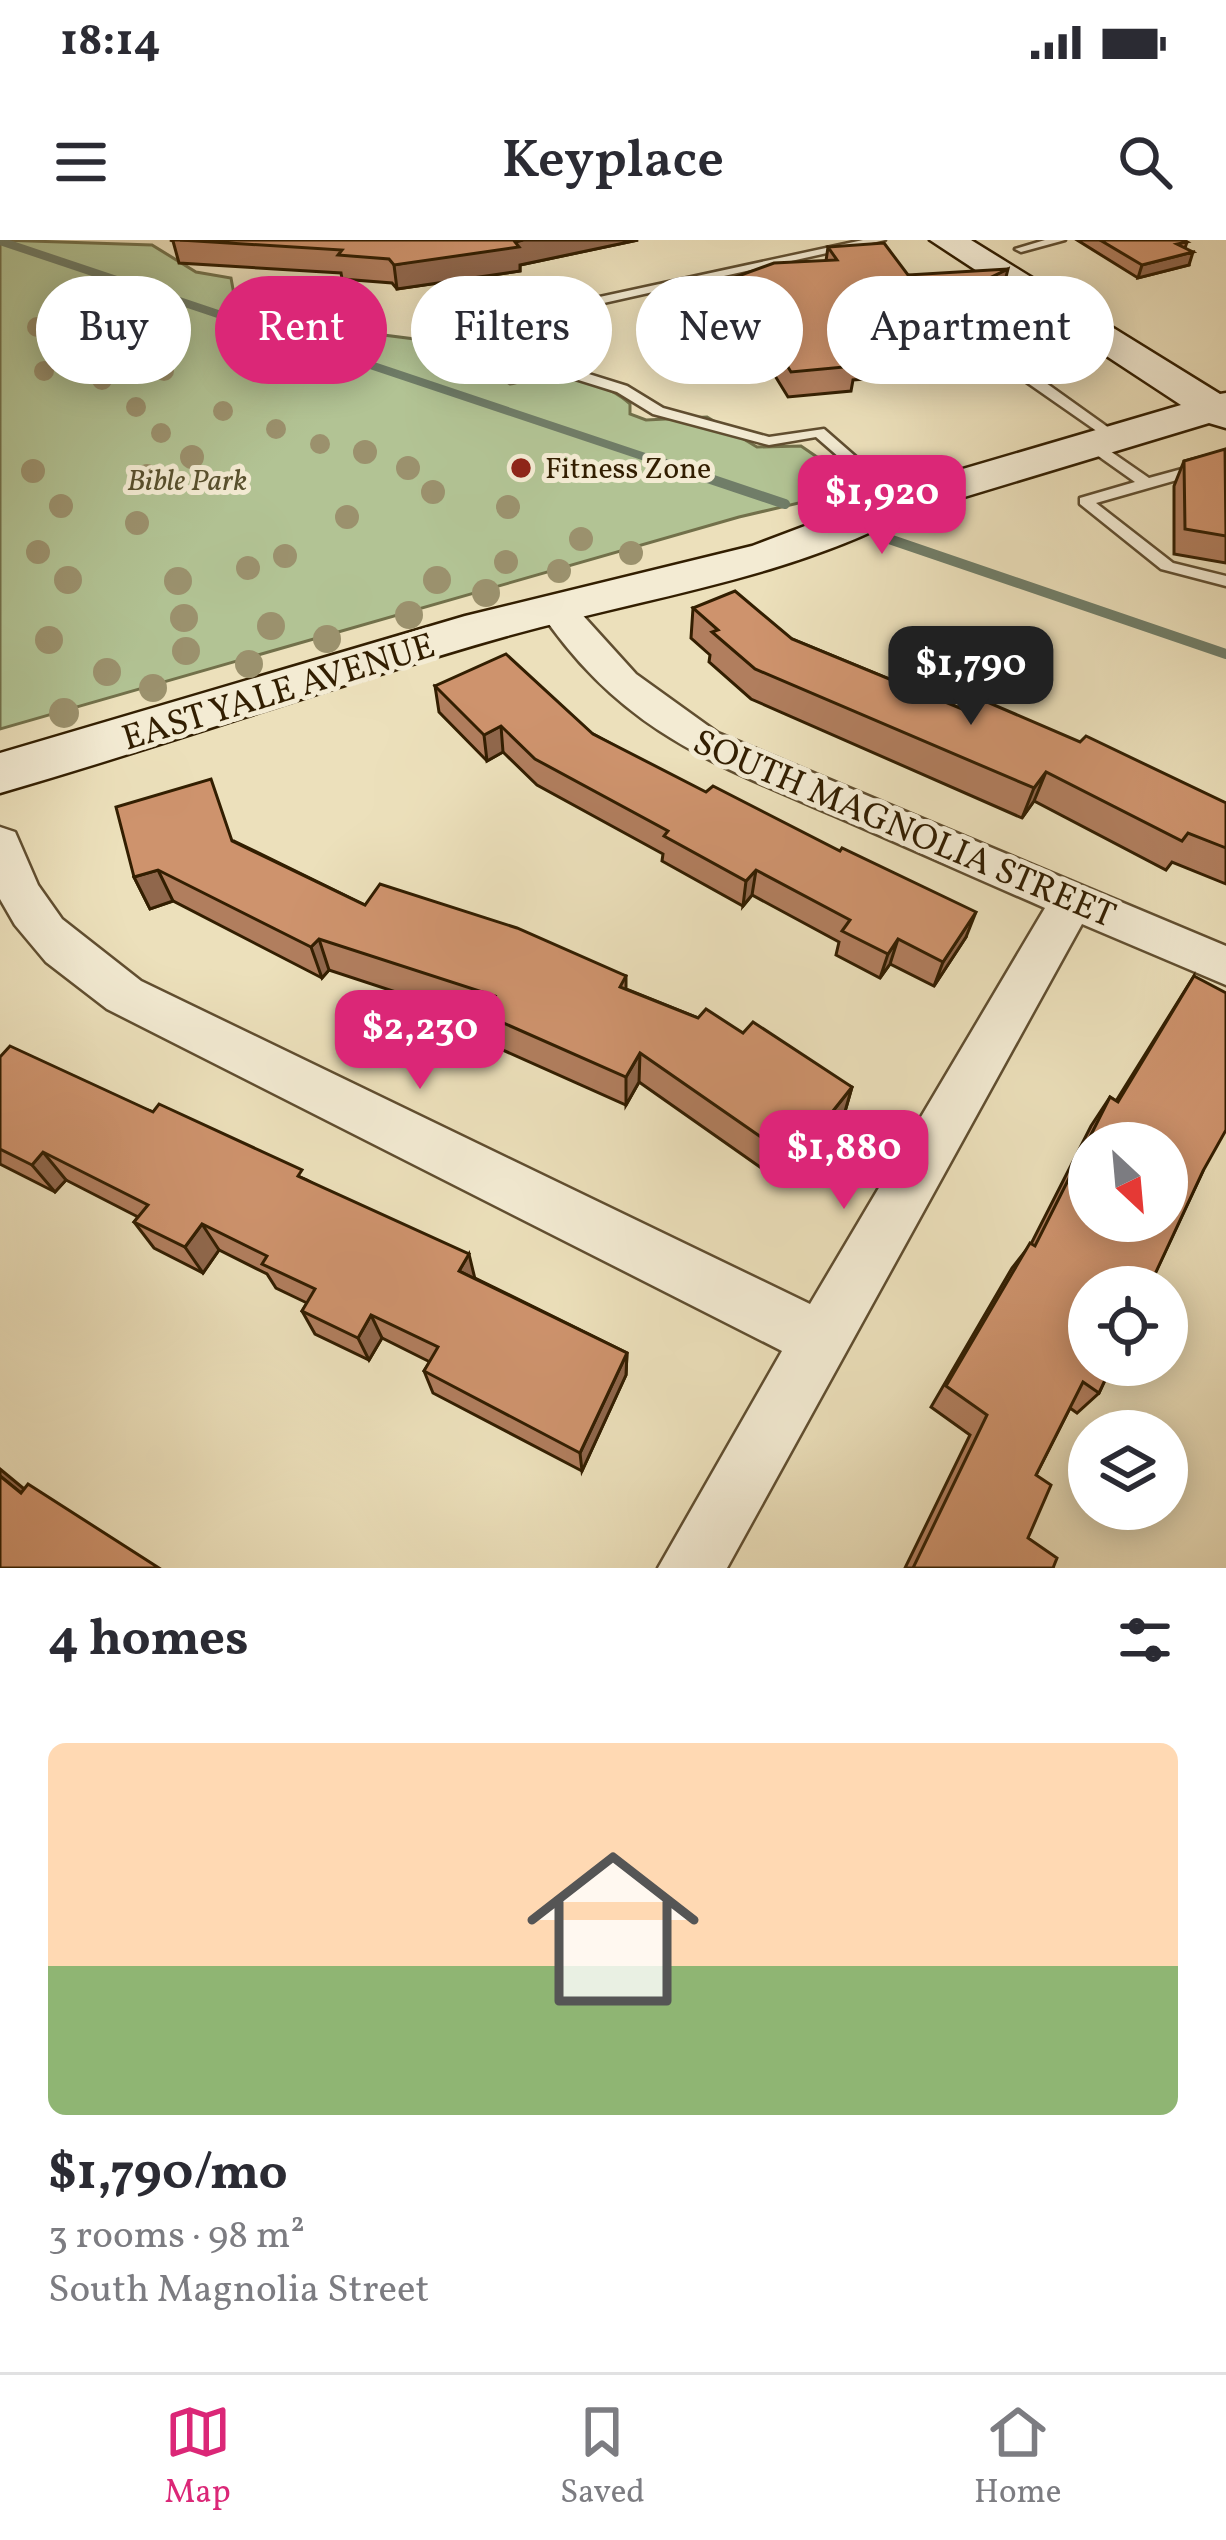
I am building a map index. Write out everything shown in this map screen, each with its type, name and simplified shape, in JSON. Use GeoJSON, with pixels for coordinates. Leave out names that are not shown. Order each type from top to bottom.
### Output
{"type":"FeatureCollection","features":[{"type":"Feature","properties":{"kind":"main road"},"geometry":{"type":"LineString","coordinates":[[947,240],[1219,388]]}},
{"type":"Feature","properties":{"kind":"main road"},"geometry":{"type":"LineString","coordinates":[[1013,244],[1219,388]]}},
{"type":"Feature","properties":{"kind":"main road","name":"EAST YALE AVENUE"},"geometry":{"type":"LineString","coordinates":[[0,772],[555,607],[667,558],[823,513],[895,503],[1104,441],[1219,388]]}},
{"type":"Feature","properties":{"kind":"street","name":"SOUTH MAGNOLIA STREET"},"geometry":{"type":"LineString","coordinates":[[555,607],[622,687],[649,710],[704,743],[1226,966]]}},
{"type":"Feature","properties":{"kind":"street"},"geometry":{"type":"LineString","coordinates":[[0,843],[17,892],[46,937],[124,995],[824,1341]]}},
{"type":"Feature","properties":{"kind":"street"},"geometry":{"type":"LineString","coordinates":[[691,1568],[1073,899]]}},
{"type":"Feature","properties":{"kind":"lane"},"geometry":{"type":"LineString","coordinates":[[878,240],[497,323],[480,330],[476,338],[506,353],[622,389],[658,411],[769,441],[819,432],[895,503]]}},
{"type":"Feature","properties":{"kind":"lane"},"geometry":{"type":"LineString","coordinates":[[1013,244],[1059,240]]}},
{"type":"Feature","properties":{"kind":"lane"},"geometry":{"type":"LineString","coordinates":[[1036,384],[1146,483]]}},
{"type":"Feature","properties":{"kind":"lane"},"geometry":{"type":"LineString","coordinates":[[1226,461],[1085,501],[1167,566],[1226,581]]}},
{"type":"Feature","properties":{"kind":"green space","name":"Bible Park"},"geometry":{"type":"Polygon","coordinates":[[[0,240],[152,245],[196,272],[219,276],[215,276],[215,384],[387,384],[387,335],[411,339],[411,384],[596,384],[622,397],[630,404],[630,414],[646,420],[707,417],[757,447],[801,446],[836,470],[843,485],[833,495],[739,517],[0,729],[0,240]]]}},
{"type":"Feature","properties":{"kind":"building"},"geometry":{"type":"Polygon","coordinates":[[[180,240],[523,240],[515,242],[519,247],[394,265],[389,259],[338,255],[342,250],[180,240]]]}},
{"type":"Feature","properties":{"kind":"building"},"geometry":{"type":"Polygon","coordinates":[[[1100,240],[1183,240],[1187,242],[1177,244],[1193,252],[1142,265],[1100,240]]]}},
{"type":"Feature","properties":{"kind":"building"},"geometry":{"type":"Polygon","coordinates":[[[884,243],[908,275],[1008,269],[994,276],[827,276],[827,369],[803,371],[803,276],[738,276],[774,263],[837,260],[828,247],[884,243]]]}},
{"type":"Feature","properties":{"kind":"building"},"geometry":{"type":"Polygon","coordinates":[[[1225,449],[1226,536],[1185,529],[1184,461],[1225,449]]]}},
{"type":"Feature","properties":{"kind":"building"},"geometry":{"type":"Polygon","coordinates":[[[735,591],[792,639],[974,714],[985,701],[1080,742],[1086,736],[1226,803],[1226,848],[1188,833],[1182,841],[1046,772],[1034,788],[755,669],[712,632],[718,630],[693,608],[735,591]]]}},
{"type":"Feature","properties":{"kind":"building"},"geometry":{"type":"Polygon","coordinates":[[[506,654],[593,734],[706,792],[713,786],[840,851],[976,912],[943,962],[898,939],[888,954],[842,931],[850,920],[756,870],[746,881],[664,836],[668,831],[535,759],[501,726],[484,735],[435,686],[506,654]]]}},
{"type":"Feature","properties":{"kind":"building"},"geometry":{"type":"Polygon","coordinates":[[[211,779],[232,841],[365,905],[380,884],[517,928],[626,976],[620,987],[698,1018],[706,1009],[743,1033],[753,1022],[852,1087],[794,1160],[640,1053],[626,1077],[483,1014],[495,996],[319,939],[311,947],[158,870],[134,877],[116,807],[211,779]]]}},
{"type":"Feature","properties":{"kind":"building"},"geometry":{"type":"Polygon","coordinates":[[[1194,976],[1226,993],[1226,1130],[1188,1203],[1188,1122],[1097,1122],[1110,1097],[1118,1102],[1194,976]]]}},
{"type":"Feature","properties":{"kind":"building"},"geometry":{"type":"Polygon","coordinates":[[[10,1046],[153,1112],[159,1104],[302,1170],[298,1176],[469,1254],[459,1271],[627,1353],[580,1453],[424,1371],[438,1347],[371,1315],[358,1338],[302,1311],[315,1289],[262,1264],[267,1256],[202,1224],[185,1247],[134,1222],[148,1205],[43,1152],[32,1165],[0,1149],[0,1057],[10,1046]]]}},
{"type":"Feature","properties":{"kind":"building"},"geometry":{"type":"Polygon","coordinates":[[[1068,1180],[1068,1242],[1170,1242],[1159,1266],[1068,1266],[1068,1386],[1081,1386],[1036,1475],[1051,1485],[1028,1538],[1057,1558],[1053,1568],[913,1568],[987,1415],[946,1386],[1030,1243],[1035,1246],[1068,1180]]]}},
{"type":"Feature","properties":{"kind":"building"},"geometry":{"type":"Polygon","coordinates":[[[0,1476],[21,1493],[28,1484],[159,1568],[0,1568],[0,1476]]]}},
{"type":"Feature","properties":{"kind":"waterway"},"geometry":{"type":"LineString","coordinates":[[0,241],[657,461]]}},
{"type":"Feature","properties":{"kind":"waterway"},"geometry":{"type":"LineString","coordinates":[[648,458],[785,504]]}},
{"type":"Feature","properties":{"kind":"waterway"},"geometry":{"type":"LineString","coordinates":[[889,539],[1226,654]]}},
{"type":"Feature","properties":{"kind":"place","name":"Fitness Zone"},"geometry":{"type":"Point","coordinates":[521,468]}}]}
